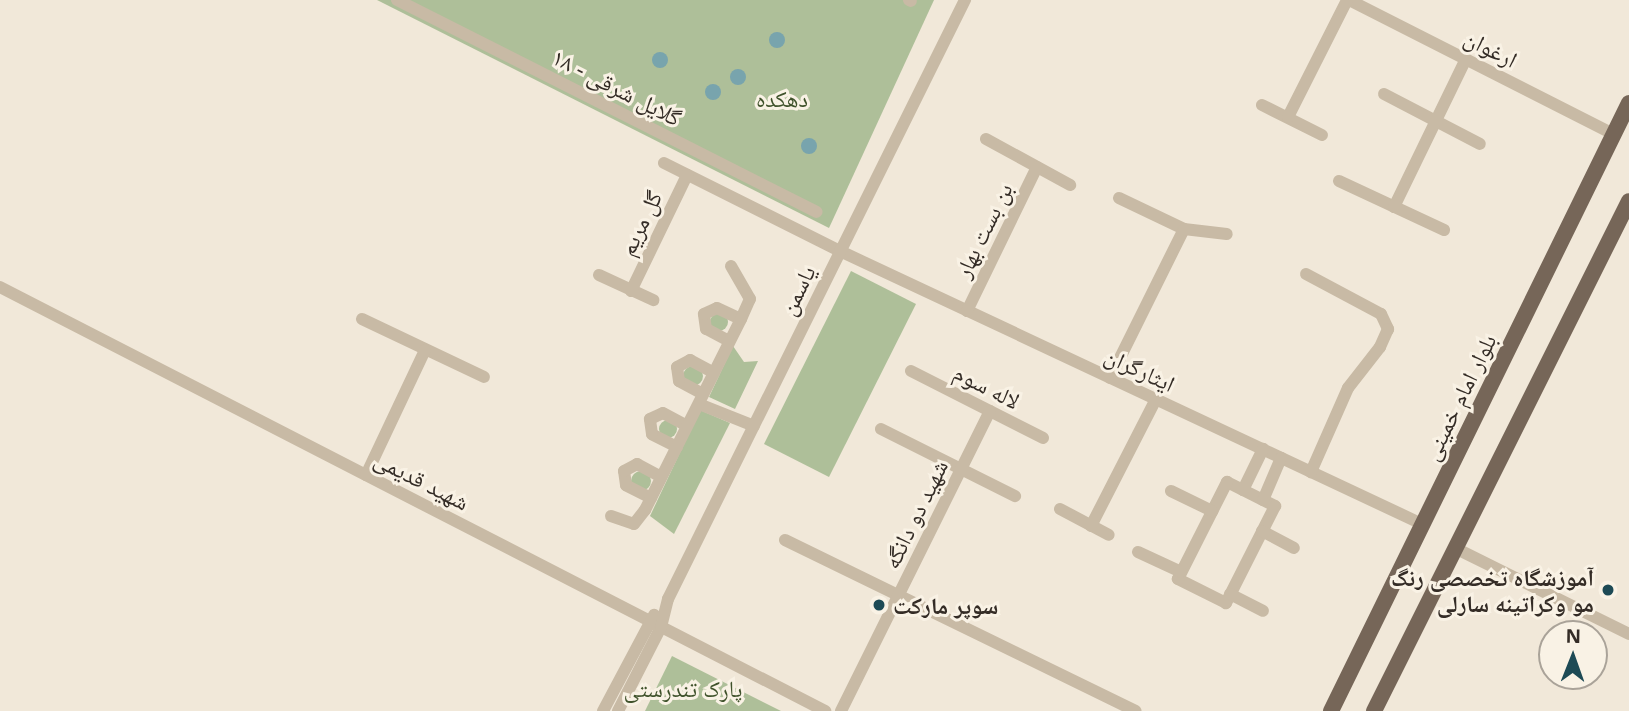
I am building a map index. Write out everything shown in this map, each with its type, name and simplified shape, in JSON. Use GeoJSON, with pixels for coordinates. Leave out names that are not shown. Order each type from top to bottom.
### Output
{"type":"FeatureCollection","features":[{"type":"Feature","properties":{"kind":"main road","name":"بلوار امام خمینی"},"geometry":{"type":"LineString","coordinates":[[1331,711],[1629,103]]}},
{"type":"Feature","properties":{"kind":"main road"},"geometry":{"type":"LineString","coordinates":[[1374,711],[1629,201]]}},
{"type":"Feature","properties":{"kind":"street","name":"گلایل شرقی - ۱۸"},"geometry":{"type":"LineString","coordinates":[[397,0],[817,212]]}},
{"type":"Feature","properties":{"kind":"street","name":"یاسمن"},"geometry":{"type":"LineString","coordinates":[[604,711],[668,599],[965,0]]}},
{"type":"Feature","properties":{"kind":"street","name":"ارغوان"},"geometry":{"type":"LineString","coordinates":[[1348,0],[1614,134]]}},
{"type":"Feature","properties":{"kind":"street"},"geometry":{"type":"LineString","coordinates":[[1288,117],[1348,0]]}},
{"type":"Feature","properties":{"kind":"street"},"geometry":{"type":"LineString","coordinates":[[1394,207],[1466,59]]}},
{"type":"Feature","properties":{"kind":"street"},"geometry":{"type":"LineString","coordinates":[[1384,94],[1480,144]]}},
{"type":"Feature","properties":{"kind":"street"},"geometry":{"type":"LineString","coordinates":[[1262,104],[1322,135]]}},
{"type":"Feature","properties":{"kind":"street"},"geometry":{"type":"LineString","coordinates":[[986,139],[1070,185]]}},
{"type":"Feature","properties":{"kind":"street","name":"ایثارگران"},"geometry":{"type":"LineString","coordinates":[[664,163],[840,251],[1422,524]]}},
{"type":"Feature","properties":{"kind":"street","name":"بن بست بهار"},"geometry":{"type":"LineString","coordinates":[[967,311],[1037,167]]}},
{"type":"Feature","properties":{"kind":"street","name":"گل مریم"},"geometry":{"type":"LineString","coordinates":[[631,290],[687,174]]}},
{"type":"Feature","properties":{"kind":"street"},"geometry":{"type":"LineString","coordinates":[[1339,181],[1444,230]]}},
{"type":"Feature","properties":{"kind":"street"},"geometry":{"type":"LineString","coordinates":[[1119,198],[1184,229],[1227,234]]}},
{"type":"Feature","properties":{"kind":"street"},"geometry":{"type":"LineString","coordinates":[[1110,378],[1184,229]]}},
{"type":"Feature","properties":{"kind":"street"},"geometry":{"type":"LineString","coordinates":[[611,516],[634,524],[651,498],[741,319],[750,299],[731,266]]}},
{"type":"Feature","properties":{"kind":"street"},"geometry":{"type":"LineString","coordinates":[[1306,274],[1381,314],[1388,329],[1380,347],[1348,388],[1311,472]]}},
{"type":"Feature","properties":{"kind":"street"},"geometry":{"type":"LineString","coordinates":[[598,275],[653,300]]}},
{"type":"Feature","properties":{"kind":"street","name":"شهید قدیمی"},"geometry":{"type":"LineString","coordinates":[[0,287],[825,711]]}},
{"type":"Feature","properties":{"kind":"street"},"geometry":{"type":"LineString","coordinates":[[729,341],[706,329],[704,314],[718,308],[741,319]]}},
{"type":"Feature","properties":{"kind":"street"},"geometry":{"type":"LineString","coordinates":[[362,319],[484,377]]}},
{"type":"Feature","properties":{"kind":"street"},"geometry":{"type":"LineString","coordinates":[[366,475],[425,350]]}},
{"type":"Feature","properties":{"kind":"street"},"geometry":{"type":"LineString","coordinates":[[714,373],[690,360],[677,367],[679,381],[701,399],[754,426]]}},
{"type":"Feature","properties":{"kind":"street","name":"لاله سوم"},"geometry":{"type":"LineString","coordinates":[[911,371],[1044,438]]}},
{"type":"Feature","properties":{"kind":"street"},"geometry":{"type":"LineString","coordinates":[[1091,526],[1156,399]]}},
{"type":"Feature","properties":{"kind":"street","name":"شهید دو دانگه"},"geometry":{"type":"LineString","coordinates":[[841,711],[990,411]]}},
{"type":"Feature","properties":{"kind":"street"},"geometry":{"type":"LineString","coordinates":[[677,447],[652,434],[650,419],[663,413],[687,426]]}},
{"type":"Feature","properties":{"kind":"street"},"geometry":{"type":"LineString","coordinates":[[881,429],[1015,496]]}},
{"type":"Feature","properties":{"kind":"street"},"geometry":{"type":"LineString","coordinates":[[1243,490],[1263,449]]}},
{"type":"Feature","properties":{"kind":"street"},"geometry":{"type":"LineString","coordinates":[[1263,500],[1281,458]]}},
{"type":"Feature","properties":{"kind":"street"},"geometry":{"type":"LineString","coordinates":[[651,498],[626,485],[624,471],[637,464],[661,477]]}},
{"type":"Feature","properties":{"kind":"street"},"geometry":{"type":"LineString","coordinates":[[1227,482],[1263,500],[1275,506],[1226,603],[1178,579],[1227,482]]}},
{"type":"Feature","properties":{"kind":"street"},"geometry":{"type":"LineString","coordinates":[[1171,491],[1212,511]]}},
{"type":"Feature","properties":{"kind":"street"},"geometry":{"type":"LineString","coordinates":[[1060,509],[1109,535]]}},
{"type":"Feature","properties":{"kind":"street"},"geometry":{"type":"LineString","coordinates":[[1262,531],[1294,548]]}},
{"type":"Feature","properties":{"kind":"street"},"geometry":{"type":"LineString","coordinates":[[785,540],[1135,711]]}},
{"type":"Feature","properties":{"kind":"street"},"geometry":{"type":"LineString","coordinates":[[1455,548],[1629,635]]}},
{"type":"Feature","properties":{"kind":"street"},"geometry":{"type":"LineString","coordinates":[[1138,552],[1181,572]]}},
{"type":"Feature","properties":{"kind":"street"},"geometry":{"type":"LineString","coordinates":[[1230,594],[1263,611]]}},
{"type":"Feature","properties":{"kind":"street","name":"یاسمن"},"geometry":{"type":"LineString","coordinates":[[618,711],[655,624]]}},
{"type":"Feature","properties":{"kind":"green space","name":"دهکده"},"geometry":{"type":"Polygon","coordinates":[[[377,0],[934,0],[829,228],[377,0]]]}},
{"type":"Feature","properties":{"kind":"green space"},"geometry":{"type":"Polygon","coordinates":[[[851,271],[916,304],[829,477],[764,444],[851,271]]]}},
{"type":"Feature","properties":{"kind":"green space"},"geometry":{"type":"Polygon","coordinates":[[[719,313],[725,316],[728,322],[725,328],[719,331],[713,328],[710,322],[713,316],[719,313]]]}},
{"type":"Feature","properties":{"kind":"green space"},"geometry":{"type":"Polygon","coordinates":[[[733,346],[744,362],[758,361],[735,409],[709,397],[733,346]]]}},
{"type":"Feature","properties":{"kind":"green space"},"geometry":{"type":"Polygon","coordinates":[[[693,366],[700,369],[703,376],[700,383],[693,386],[686,383],[683,376],[686,369],[693,366]]]}},
{"type":"Feature","properties":{"kind":"green space"},"geometry":{"type":"Polygon","coordinates":[[[700,410],[730,423],[674,534],[650,516],[700,410]]]}},
{"type":"Feature","properties":{"kind":"green space"},"geometry":{"type":"Polygon","coordinates":[[[668,420],[674,423],[677,429],[674,435],[668,438],[662,435],[659,429],[662,423],[668,420]]]}},
{"type":"Feature","properties":{"kind":"green space"},"geometry":{"type":"Polygon","coordinates":[[[641,471],[648,474],[651,481],[648,488],[641,491],[634,488],[631,481],[634,474],[641,471]]]}},
{"type":"Feature","properties":{"kind":"green space","name":"پارک تندرستی"},"geometry":{"type":"Polygon","coordinates":[[[672,656],[781,711],[645,711],[672,656]]]}},
{"type":"Feature","properties":{"kind":"water"},"geometry":{"type":"Polygon","coordinates":[[[777,32],[783,34],[783,46],[777,48],[771,46],[769,40],[771,34],[777,32]]]}},
{"type":"Feature","properties":{"kind":"water"},"geometry":{"type":"Polygon","coordinates":[[[660,52],[666,54],[666,66],[660,68],[654,66],[652,60],[654,54],[660,52]]]}},
{"type":"Feature","properties":{"kind":"water"},"geometry":{"type":"Polygon","coordinates":[[[738,69],[744,71],[744,83],[738,85],[732,83],[730,77],[732,71],[738,69]]]}},
{"type":"Feature","properties":{"kind":"water"},"geometry":{"type":"Polygon","coordinates":[[[713,84],[719,86],[719,98],[713,100],[707,98],[705,92],[707,86],[713,84]]]}},
{"type":"Feature","properties":{"kind":"water"},"geometry":{"type":"Polygon","coordinates":[[[809,138],[815,140],[815,152],[809,154],[803,152],[801,146],[803,140],[809,138]]]}},
{"type":"Feature","properties":{"kind":"place","name":"آموزشگاه تخصصی رنگ مو وکراتینه سارلی"},"geometry":{"type":"Point","coordinates":[1608,590]}},
{"type":"Feature","properties":{"kind":"place","name":"سوپر مارکت"},"geometry":{"type":"Point","coordinates":[879,605]}}]}
